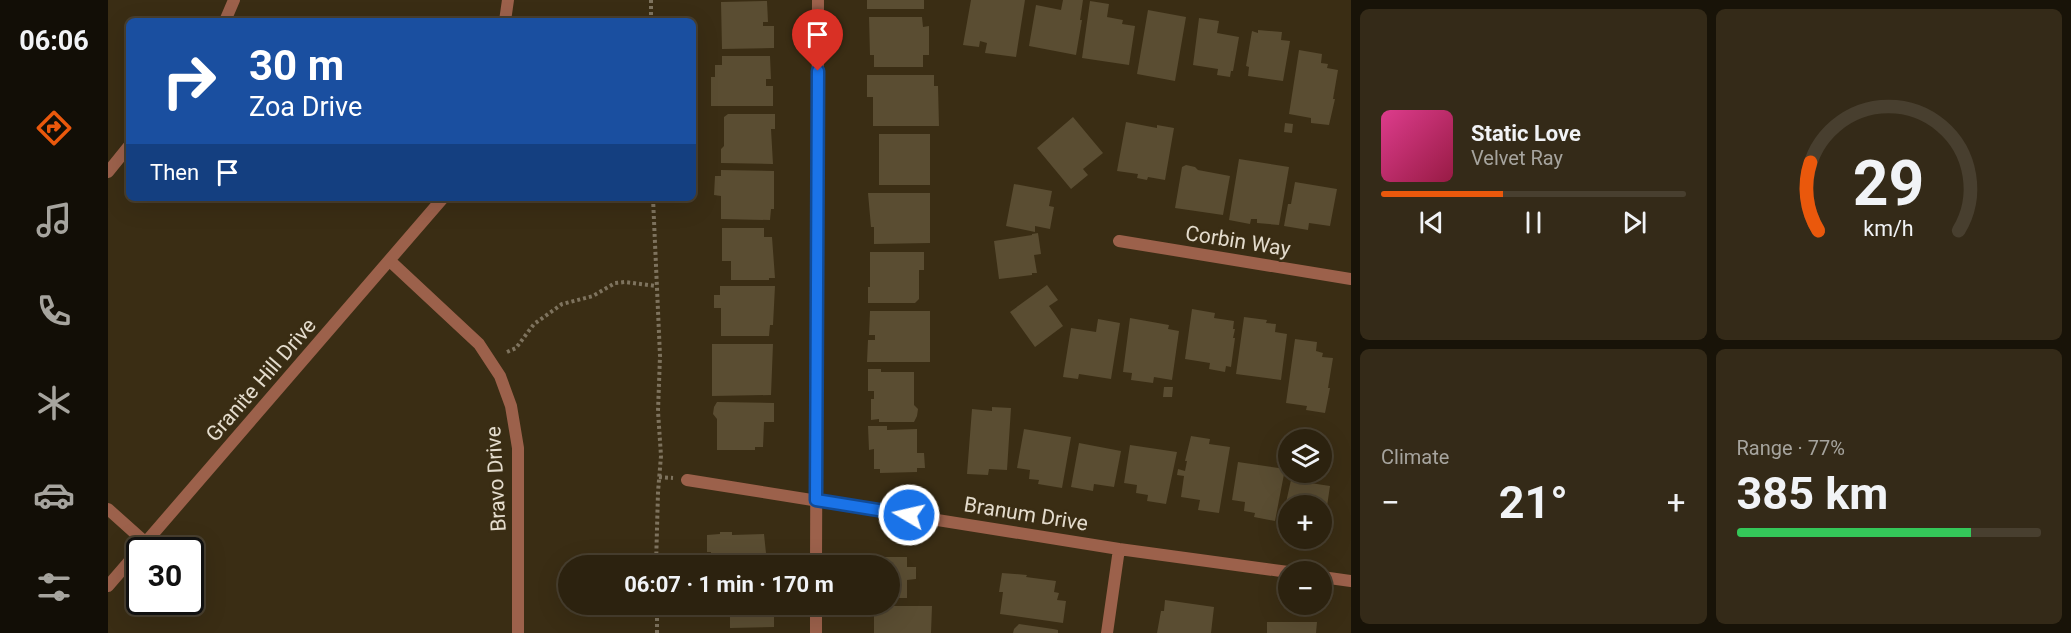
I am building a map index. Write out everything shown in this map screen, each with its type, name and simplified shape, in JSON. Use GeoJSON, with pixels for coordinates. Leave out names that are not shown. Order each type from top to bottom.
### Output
{"type":"FeatureCollection","features":[{"type":"Feature","properties":{"kind":"street"},"geometry":{"type":"LineString","coordinates":[[226,18],[234,0]]}},
{"type":"Feature","properties":{"kind":"street"},"geometry":{"type":"LineString","coordinates":[[505,18],[508,0]]}},
{"type":"Feature","properties":{"kind":"street"},"geometry":{"type":"LineString","coordinates":[[816,555],[818,0]]}},
{"type":"Feature","properties":{"kind":"street"},"geometry":{"type":"LineString","coordinates":[[108,172],[126,150]]}},
{"type":"Feature","properties":{"kind":"street","name":"Granite Hill Drive"},"geometry":{"type":"LineString","coordinates":[[151,537],[440,201]]}},
{"type":"Feature","properties":{"kind":"street","name":"Corbin Way"},"geometry":{"type":"LineString","coordinates":[[1119,241],[1351,279]]}},
{"type":"Feature","properties":{"kind":"street","name":"Bravo Drive"},"geometry":{"type":"LineString","coordinates":[[390,261],[479,345],[500,376],[511,406],[518,448],[519,633]]}},
{"type":"Feature","properties":{"kind":"street","name":"Branum Drive"},"geometry":{"type":"LineString","coordinates":[[687,480],[1119,549],[1278,571]]}},
{"type":"Feature","properties":{"kind":"street"},"geometry":{"type":"LineString","coordinates":[[108,509],[139,537]]}},
{"type":"Feature","properties":{"kind":"street"},"geometry":{"type":"LineString","coordinates":[[1107,633],[1119,549]]}},
{"type":"Feature","properties":{"kind":"street","name":"Granite Hill Drive"},"geometry":{"type":"LineString","coordinates":[[108,586],[126,566]]}},
{"type":"Feature","properties":{"kind":"street"},"geometry":{"type":"LineString","coordinates":[[1332,578],[1351,581]]}},
{"type":"Feature","properties":{"kind":"street"},"geometry":{"type":"LineString","coordinates":[[816,615],[816,633]]}},
{"type":"Feature","properties":{"kind":"path"},"geometry":{"type":"LineString","coordinates":[[651,0],[651,18]]}},
{"type":"Feature","properties":{"kind":"path"},"geometry":{"type":"LineString","coordinates":[[653,201],[656,286],[660,325],[658,411],[661,456],[656,555]]}},
{"type":"Feature","properties":{"kind":"path"},"geometry":{"type":"LineString","coordinates":[[507,352],[516,348],[534,324],[562,304],[593,296],[615,283],[626,282],[656,286]]}},
{"type":"Feature","properties":{"kind":"path"},"geometry":{"type":"LineString","coordinates":[[657,615],[657,633]]}},
{"type":"Feature","properties":{"kind":"building"},"geometry":{"type":"Polygon","coordinates":[[[867,0],[924,0],[924,9],[867,9],[867,0]]]}},
{"type":"Feature","properties":{"kind":"building"},"geometry":{"type":"Polygon","coordinates":[[[971,0],[1025,0],[1016,57],[985,53],[987,43],[980,41],[979,47],[963,45],[971,0]]]}},
{"type":"Feature","properties":{"kind":"building"},"geometry":{"type":"Polygon","coordinates":[[[1063,0],[1083,0],[1076,55],[1029,46],[1036,5],[1061,10],[1063,0]]]}},
{"type":"Feature","properties":{"kind":"building"},"geometry":{"type":"Polygon","coordinates":[[[767,1],[768,22],[763,22],[763,26],[774,26],[774,48],[722,49],[721,2],[767,1]]]}},
{"type":"Feature","properties":{"kind":"building"},"geometry":{"type":"Polygon","coordinates":[[[1090,1],[1109,4],[1107,17],[1123,20],[1122,24],[1135,26],[1129,65],[1082,58],[1090,1]]]}},
{"type":"Feature","properties":{"kind":"building"},"geometry":{"type":"Polygon","coordinates":[[[1148,10],[1186,17],[1175,81],[1137,74],[1148,10]]]}},
{"type":"Feature","properties":{"kind":"building"},"geometry":{"type":"Polygon","coordinates":[[[869,17],[922,17],[923,27],[929,26],[929,55],[923,55],[923,67],[874,67],[874,55],[870,55],[869,17]]]}},
{"type":"Feature","properties":{"kind":"building"},"geometry":{"type":"Polygon","coordinates":[[[1199,18],[1219,21],[1217,33],[1239,37],[1230,77],[1217,75],[1218,69],[1193,65],[1199,18]]]}},
{"type":"Feature","properties":{"kind":"building"},"geometry":{"type":"Polygon","coordinates":[[[1258,30],[1282,32],[1281,40],[1290,41],[1283,81],[1248,76],[1249,67],[1246,66],[1252,31],[1258,33],[1258,30]]]}},
{"type":"Feature","properties":{"kind":"building"},"geometry":{"type":"Polygon","coordinates":[[[1299,50],[1322,54],[1321,63],[1328,64],[1327,68],[1338,70],[1329,125],[1311,123],[1311,118],[1289,114],[1299,50]]]}},
{"type":"Feature","properties":{"kind":"building"},"geometry":{"type":"Polygon","coordinates":[[[722,56],[770,56],[771,79],[766,79],[766,86],[773,86],[773,106],[711,106],[711,77],[715,77],[715,65],[722,65],[722,56]]]}},
{"type":"Feature","properties":{"kind":"building"},"geometry":{"type":"Polygon","coordinates":[[[867,75],[934,75],[934,86],[938,86],[939,126],[873,126],[873,97],[867,97],[867,75]]]}},
{"type":"Feature","properties":{"kind":"building"},"geometry":{"type":"Polygon","coordinates":[[[728,114],[775,114],[775,129],[771,129],[773,164],[721,163],[721,149],[724,146],[724,117],[728,114]]]}},
{"type":"Feature","properties":{"kind":"building"},"geometry":{"type":"Polygon","coordinates":[[[1073,117],[1103,153],[1083,169],[1088,175],[1071,189],[1037,148],[1073,117]]]}},
{"type":"Feature","properties":{"kind":"building"},"geometry":{"type":"Polygon","coordinates":[[[1126,122],[1157,128],[1157,125],[1174,128],[1165,180],[1148,177],[1147,180],[1137,178],[1138,174],[1117,171],[1126,122]]]}},
{"type":"Feature","properties":{"kind":"building"},"geometry":{"type":"Polygon","coordinates":[[[1285,123],[1293,124],[1292,133],[1284,132],[1285,123]]]}},
{"type":"Feature","properties":{"kind":"building"},"geometry":{"type":"Polygon","coordinates":[[[879,134],[930,134],[930,185],[879,185],[879,134]]]}},
{"type":"Feature","properties":{"kind":"building"},"geometry":{"type":"Polygon","coordinates":[[[1239,159],[1289,167],[1279,225],[1257,223],[1257,219],[1251,219],[1250,224],[1229,220],[1239,159]]]}},
{"type":"Feature","properties":{"kind":"building"},"geometry":{"type":"Polygon","coordinates":[[[1186,165],[1198,170],[1230,176],[1223,215],[1175,208],[1182,167],[1186,165]]]}},
{"type":"Feature","properties":{"kind":"building"},"geometry":{"type":"Polygon","coordinates":[[[721,170],[774,171],[774,209],[771,209],[770,220],[721,219],[721,196],[714,195],[715,176],[721,176],[721,170]]]}},
{"type":"Feature","properties":{"kind":"building"},"geometry":{"type":"Polygon","coordinates":[[[1295,182],[1337,189],[1330,226],[1309,223],[1308,230],[1284,226],[1295,182]]]}},
{"type":"Feature","properties":{"kind":"building"},"geometry":{"type":"Polygon","coordinates":[[[1014,184],[1052,191],[1049,206],[1054,207],[1050,229],[1035,226],[1035,232],[1006,226],[1014,184]]]}},
{"type":"Feature","properties":{"kind":"building"},"geometry":{"type":"Polygon","coordinates":[[[868,193],[930,193],[930,243],[874,244],[874,227],[871,227],[868,193]]]}},
{"type":"Feature","properties":{"kind":"building"},"geometry":{"type":"Polygon","coordinates":[[[722,228],[764,228],[764,237],[772,237],[775,278],[731,280],[731,261],[722,261],[722,228]]]}},
{"type":"Feature","properties":{"kind":"building"},"geometry":{"type":"Polygon","coordinates":[[[1038,233],[1041,254],[1034,255],[1037,273],[999,279],[994,241],[1038,233]]]}},
{"type":"Feature","properties":{"kind":"building"},"geometry":{"type":"Polygon","coordinates":[[[870,252],[924,252],[924,270],[919,270],[919,299],[915,303],[868,303],[870,252]]]}},
{"type":"Feature","properties":{"kind":"building"},"geometry":{"type":"Polygon","coordinates":[[[1047,285],[1058,300],[1049,306],[1063,326],[1035,347],[1010,312],[1047,285]]]}},
{"type":"Feature","properties":{"kind":"building"},"geometry":{"type":"Polygon","coordinates":[[[720,286],[775,286],[773,325],[770,325],[769,336],[721,336],[721,308],[714,308],[714,295],[720,295],[720,286]]]}},
{"type":"Feature","properties":{"kind":"building"},"geometry":{"type":"Polygon","coordinates":[[[1192,309],[1215,313],[1214,318],[1234,321],[1233,338],[1235,338],[1231,367],[1226,366],[1225,372],[1209,369],[1210,363],[1185,359],[1192,309]]]}},
{"type":"Feature","properties":{"kind":"building"},"geometry":{"type":"Polygon","coordinates":[[[870,311],[930,311],[930,362],[867,362],[868,340],[875,340],[875,335],[869,335],[870,311]]]}},
{"type":"Feature","properties":{"kind":"building"},"geometry":{"type":"Polygon","coordinates":[[[1244,317],[1267,320],[1266,323],[1276,324],[1275,332],[1287,334],[1281,380],[1236,374],[1244,317]]]}},
{"type":"Feature","properties":{"kind":"building"},"geometry":{"type":"Polygon","coordinates":[[[1130,318],[1169,325],[1168,329],[1179,331],[1172,380],[1154,377],[1153,383],[1131,380],[1132,373],[1123,372],[1130,318]]]}},
{"type":"Feature","properties":{"kind":"building"},"geometry":{"type":"Polygon","coordinates":[[[1098,319],[1120,323],[1111,379],[1079,374],[1078,379],[1063,377],[1071,328],[1096,332],[1098,319]]]}},
{"type":"Feature","properties":{"kind":"building"},"geometry":{"type":"Polygon","coordinates":[[[1295,339],[1317,342],[1316,351],[1323,353],[1322,357],[1333,358],[1325,413],[1306,410],[1307,406],[1286,403],[1295,339]]]}},
{"type":"Feature","properties":{"kind":"building"},"geometry":{"type":"Polygon","coordinates":[[[712,344],[773,344],[771,395],[712,396],[712,344]]]}},
{"type":"Feature","properties":{"kind":"building"},"geometry":{"type":"Polygon","coordinates":[[[868,369],[881,369],[881,372],[914,372],[914,405],[918,409],[914,422],[871,420],[871,399],[874,399],[874,391],[868,391],[868,369]]]}},
{"type":"Feature","properties":{"kind":"building"},"geometry":{"type":"Polygon","coordinates":[[[1164,387],[1173,387],[1172,397],[1163,397],[1164,387]]]}},
{"type":"Feature","properties":{"kind":"building"},"geometry":{"type":"Polygon","coordinates":[[[717,402],[774,403],[774,422],[764,422],[763,447],[755,447],[755,450],[717,450],[717,419],[713,414],[717,402]]]}},
{"type":"Feature","properties":{"kind":"building"},"geometry":{"type":"Polygon","coordinates":[[[992,407],[1011,408],[1007,470],[989,469],[988,475],[967,474],[972,409],[992,411],[992,407]]]}},
{"type":"Feature","properties":{"kind":"building"},"geometry":{"type":"Polygon","coordinates":[[[868,426],[887,426],[887,430],[917,429],[917,453],[924,453],[925,468],[917,468],[917,472],[880,473],[880,469],[874,469],[874,449],[869,450],[868,426]]]}},
{"type":"Feature","properties":{"kind":"building"},"geometry":{"type":"Polygon","coordinates":[[[1024,429],[1071,437],[1062,488],[1038,484],[1039,480],[1029,479],[1030,470],[1017,468],[1024,429]]]}},
{"type":"Feature","properties":{"kind":"building"},"geometry":{"type":"Polygon","coordinates":[[[1191,436],[1210,439],[1209,444],[1230,447],[1219,513],[1198,510],[1200,500],[1181,497],[1184,476],[1177,475],[1178,469],[1185,471],[1191,436]]]}},
{"type":"Feature","properties":{"kind":"building"},"geometry":{"type":"Polygon","coordinates":[[[1079,443],[1121,451],[1114,487],[1094,484],[1093,491],[1071,487],[1079,443]]]}},
{"type":"Feature","properties":{"kind":"building"},"geometry":{"type":"Polygon","coordinates":[[[1130,445],[1177,452],[1166,504],[1147,501],[1148,495],[1136,493],[1137,485],[1124,483],[1130,445]]]}},
{"type":"Feature","properties":{"kind":"building"},"geometry":{"type":"Polygon","coordinates":[[[1238,462],[1278,468],[1278,483],[1282,483],[1280,495],[1278,495],[1275,521],[1254,517],[1255,513],[1244,511],[1245,502],[1232,500],[1238,462]]]}},
{"type":"Feature","properties":{"kind":"building"},"geometry":{"type":"Polygon","coordinates":[[[1290,483],[1330,486],[1329,495],[1288,495],[1290,483]]]}},
{"type":"Feature","properties":{"kind":"building"},"geometry":{"type":"Polygon","coordinates":[[[720,532],[732,532],[732,535],[764,534],[766,553],[775,553],[775,555],[711,555],[711,552],[707,552],[707,535],[720,534],[720,532]]]}},
{"type":"Feature","properties":{"kind":"building"},"geometry":{"type":"Polygon","coordinates":[[[900,557],[907,557],[907,567],[916,567],[916,579],[907,580],[907,598],[900,598],[900,557]]]}},
{"type":"Feature","properties":{"kind":"building"},"geometry":{"type":"Polygon","coordinates":[[[1002,573],[1056,581],[1054,592],[1059,593],[1057,600],[1066,601],[1063,623],[1000,614],[1003,592],[999,592],[1002,573]]]}},
{"type":"Feature","properties":{"kind":"building"},"geometry":{"type":"Polygon","coordinates":[[[1165,600],[1214,607],[1211,633],[1157,633],[1165,600]]]}},
{"type":"Feature","properties":{"kind":"building"},"geometry":{"type":"Polygon","coordinates":[[[900,606],[932,606],[931,633],[874,633],[874,615],[900,615],[900,606]]]}},
{"type":"Feature","properties":{"kind":"building"},"geometry":{"type":"Polygon","coordinates":[[[730,615],[774,615],[774,627],[730,628],[730,615]]]}},
{"type":"Feature","properties":{"kind":"building"},"geometry":{"type":"Polygon","coordinates":[[[1267,622],[1317,622],[1316,633],[1267,633],[1267,622]]]}},
{"type":"Feature","properties":{"kind":"building"},"geometry":{"type":"Polygon","coordinates":[[[1019,624],[1058,630],[1058,633],[1013,633],[1019,624]]]}},
{"type":"Feature","properties":{"kind":"route"},"geometry":{"type":"LineString","coordinates":[[818,71],[816,500],[909,515]]}}]}
